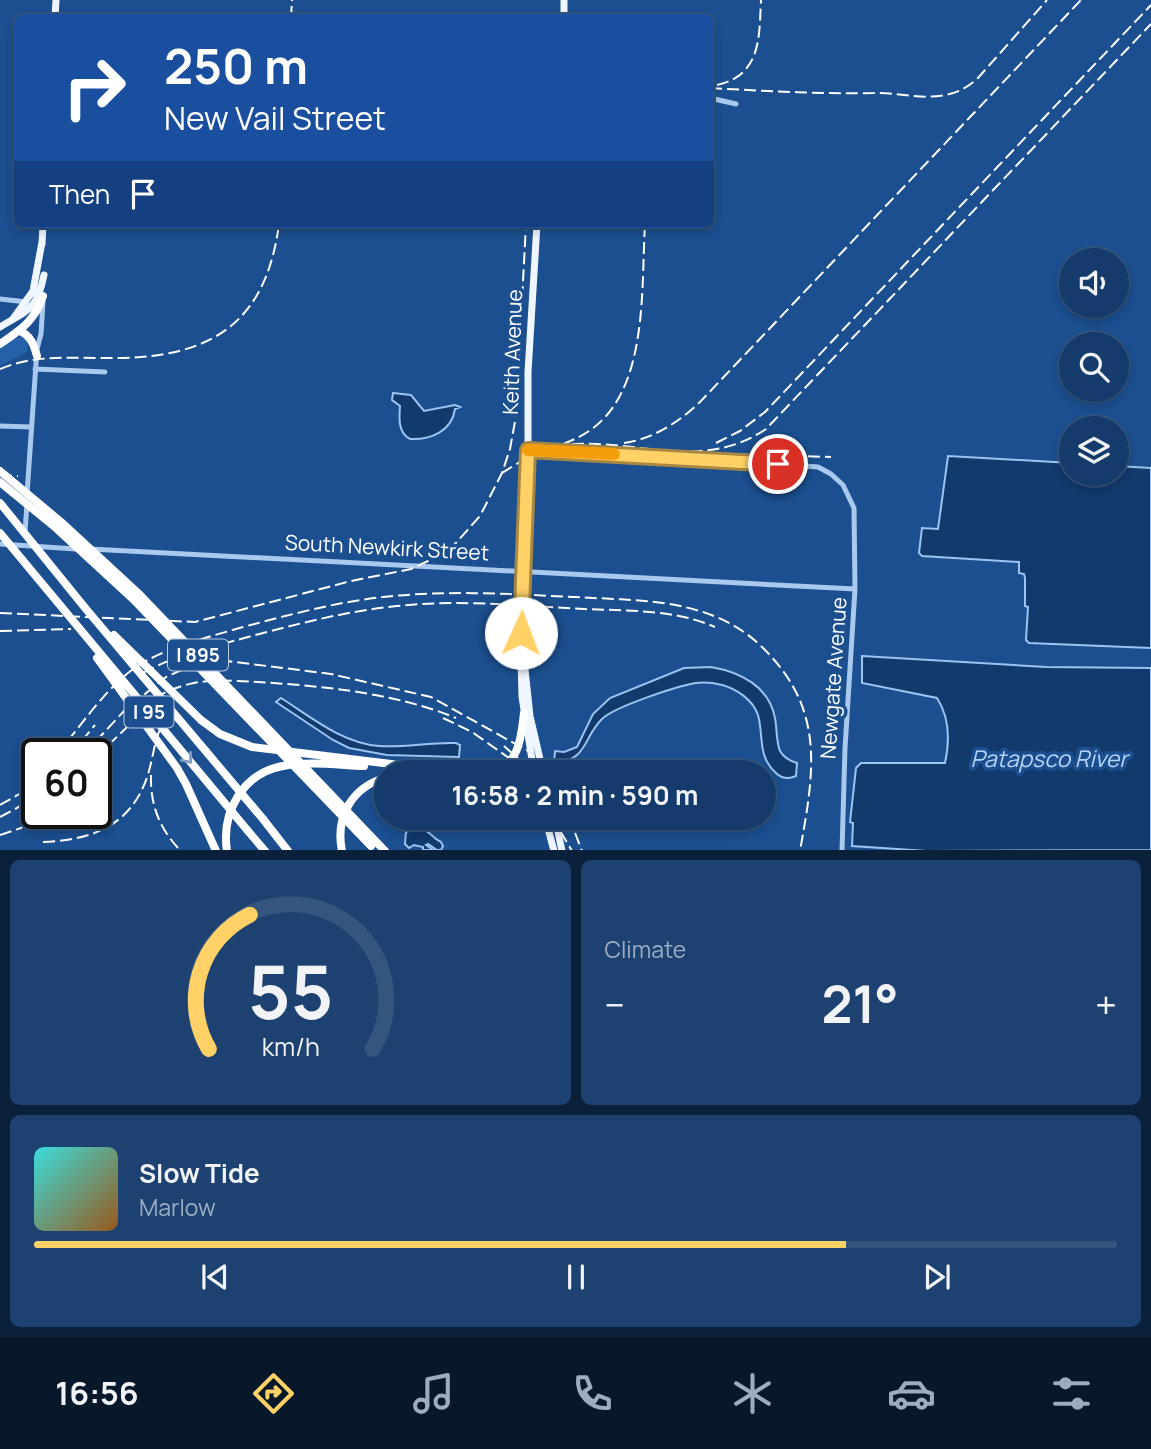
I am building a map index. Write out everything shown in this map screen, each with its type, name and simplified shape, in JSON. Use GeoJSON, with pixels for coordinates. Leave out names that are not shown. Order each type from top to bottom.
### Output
{"type":"FeatureCollection","features":[{"type":"Feature","properties":{"kind":"highway"},"geometry":{"type":"LineString","coordinates":[[0,344],[33,319],[43,296]]}},
{"type":"Feature","properties":{"kind":"highway"},"geometry":{"type":"LineString","coordinates":[[16,333],[26,334],[37,356]]}},
{"type":"Feature","properties":{"kind":"highway","name":"I 895"},"geometry":{"type":"LineString","coordinates":[[0,471],[61,522],[139,595],[385,850]]}},
{"type":"Feature","properties":{"kind":"highway","name":"I 895"},"geometry":{"type":"LineString","coordinates":[[0,482],[56,528],[133,599],[372,849]]}},
{"type":"Feature","properties":{"kind":"highway","name":"I 95"},"geometry":{"type":"LineString","coordinates":[[0,503],[288,850]]}},
{"type":"Feature","properties":{"kind":"highway","name":"I 95"},"geometry":{"type":"LineString","coordinates":[[0,533],[263,850]]}},
{"type":"Feature","properties":{"kind":"highway"},"geometry":{"type":"LineString","coordinates":[[50,594],[177,768],[187,784],[216,850]]}},
{"type":"Feature","properties":{"kind":"highway"},"geometry":{"type":"LineString","coordinates":[[86,609],[201,720],[231,740],[264,750],[374,763]]}},
{"type":"Feature","properties":{"kind":"highway"},"geometry":{"type":"LineString","coordinates":[[510,760],[521,737],[524,713]]}},
{"type":"Feature","properties":{"kind":"highway"},"geometry":{"type":"LineString","coordinates":[[227,850],[227,823],[234,800],[248,784],[268,770],[286,765],[374,766]]}},
{"type":"Feature","properties":{"kind":"highway"},"geometry":{"type":"LineString","coordinates":[[341,850],[340,829],[344,811],[355,794],[374,781]]}},
{"type":"Feature","properties":{"kind":"main road"},"geometry":{"type":"LineString","coordinates":[[43,228],[43,296]]}},
{"type":"Feature","properties":{"kind":"main road","name":"Keith Avenue"},"geometry":{"type":"LineString","coordinates":[[532,760],[520,677],[537,228]]}},
{"type":"Feature","properties":{"kind":"main road"},"geometry":{"type":"LineString","coordinates":[[12,320],[33,291],[42,242]]}},
{"type":"Feature","properties":{"kind":"main road"},"geometry":{"type":"LineString","coordinates":[[0,327],[29,310],[37,301],[44,275]]}},
{"type":"Feature","properties":{"kind":"main road","name":"Keith Avenue"},"geometry":{"type":"LineString","coordinates":[[522,649],[530,716],[540,760]]}},
{"type":"Feature","properties":{"kind":"main road"},"geometry":{"type":"LineString","coordinates":[[550,830],[554,850]]}},
{"type":"Feature","properties":{"kind":"main road"},"geometry":{"type":"LineString","coordinates":[[553,830],[562,850]]}},
{"type":"Feature","properties":{"kind":"street"},"geometry":{"type":"LineString","coordinates":[[714,99],[736,104]]}},
{"type":"Feature","properties":{"kind":"street"},"geometry":{"type":"LineString","coordinates":[[25,546],[31,427],[43,296]]}},
{"type":"Feature","properties":{"kind":"street"},"geometry":{"type":"LineString","coordinates":[[0,299],[27,302]]}},
{"type":"Feature","properties":{"kind":"street"},"geometry":{"type":"LineString","coordinates":[[36,369],[106,372]]}},
{"type":"Feature","properties":{"kind":"street"},"geometry":{"type":"LineString","coordinates":[[0,426],[31,427]]}},
{"type":"Feature","properties":{"kind":"street","name":"Newgate Avenue"},"geometry":{"type":"LineString","coordinates":[[528,450],[818,467],[843,485],[855,508],[855,589],[842,850]]}},
{"type":"Feature","properties":{"kind":"street"},"geometry":{"type":"LineString","coordinates":[[524,571],[529,474]]}},
{"type":"Feature","properties":{"kind":"street","name":"South Newkirk Street"},"geometry":{"type":"LineString","coordinates":[[0,544],[855,589]]}},
{"type":"Feature","properties":{"kind":"shaded area"},"geometry":{"type":"Polygon","coordinates":[[[22,336],[27,339],[27,352],[0,366],[0,349],[22,336]]]}},
{"type":"Feature","properties":{"kind":"water"},"geometry":{"type":"Polygon","coordinates":[[[393,393],[411,395],[424,411],[455,405],[460,407],[455,409],[450,423],[439,433],[410,439],[401,429],[400,406],[392,400],[393,393]]]}},
{"type":"Feature","properties":{"kind":"water"},"geometry":{"type":"Polygon","coordinates":[[[948,456],[1059,462],[1059,486],[1129,486],[1129,467],[1151,468],[1151,648],[1029,643],[1026,640],[1028,607],[1025,606],[1025,578],[1024,574],[1019,573],[1019,562],[922,556],[919,553],[922,528],[938,529],[948,456]]]}},
{"type":"Feature","properties":{"kind":"water","name":"Patapsco River"},"geometry":{"type":"Polygon","coordinates":[[[862,656],[1046,667],[1151,668],[1151,850],[912,850],[852,846],[853,823],[850,822],[856,768],[861,763],[945,763],[948,746],[947,721],[937,698],[862,683],[862,656]]]}},
{"type":"Feature","properties":{"kind":"water"},"geometry":{"type":"Polygon","coordinates":[[[711,667],[742,677],[760,689],[772,707],[780,751],[787,759],[797,763],[796,776],[782,777],[776,773],[776,760],[766,760],[758,715],[748,700],[728,687],[706,683],[687,685],[661,693],[609,714],[596,726],[579,753],[568,760],[554,760],[555,751],[564,752],[577,747],[593,714],[610,698],[684,668],[711,667]]]}},
{"type":"Feature","properties":{"kind":"water"},"geometry":{"type":"Polygon","coordinates":[[[281,698],[327,728],[352,740],[379,746],[456,743],[460,745],[459,757],[387,755],[349,748],[276,702],[281,698]]]}},
{"type":"Feature","properties":{"kind":"water"},"geometry":{"type":"Polygon","coordinates":[[[425,830],[443,846],[441,850],[428,844],[426,845],[433,850],[423,850],[423,847],[414,845],[409,848],[405,844],[406,832],[425,830]]]}},
{"type":"Feature","properties":{"kind":"railway"},"geometry":{"type":"LineString","coordinates":[[291,14],[292,0]]}},
{"type":"Feature","properties":{"kind":"railway"},"geometry":{"type":"LineString","coordinates":[[717,85],[743,73],[750,63],[758,40],[761,0]]}},
{"type":"Feature","properties":{"kind":"railway"},"geometry":{"type":"LineString","coordinates":[[714,88],[883,93],[927,97],[950,94],[963,89],[978,78],[1047,0]]}},
{"type":"Feature","properties":{"kind":"railway"},"geometry":{"type":"LineString","coordinates":[[624,443],[645,438],[665,428],[700,402],[1081,0]]}},
{"type":"Feature","properties":{"kind":"railway"},"geometry":{"type":"LineString","coordinates":[[716,443],[740,431],[765,412],[1151,5]]}},
{"type":"Feature","properties":{"kind":"railway"},"geometry":{"type":"LineString","coordinates":[[555,446],[582,444],[662,450],[715,449],[740,442],[766,429],[1151,24]]}},
{"type":"Feature","properties":{"kind":"railway"},"geometry":{"type":"LineString","coordinates":[[0,369],[43,359],[151,356],[181,351],[207,341],[229,328],[247,310],[262,287],[278,228]]}},
{"type":"Feature","properties":{"kind":"railway"},"geometry":{"type":"LineString","coordinates":[[0,613],[195,622],[351,581],[411,569],[455,544],[480,516],[502,473],[510,449],[516,416],[526,228]]}},
{"type":"Feature","properties":{"kind":"railway"},"geometry":{"type":"LineString","coordinates":[[502,473],[526,459],[589,431],[608,413],[622,391],[632,365],[638,336],[645,228]]}},
{"type":"Feature","properties":{"kind":"railway"},"geometry":{"type":"LineString","coordinates":[[723,454],[831,457]]}},
{"type":"Feature","properties":{"kind":"railway"},"geometry":{"type":"LineString","coordinates":[[0,475],[18,476]]}},
{"type":"Feature","properties":{"kind":"railway"},"geometry":{"type":"LineString","coordinates":[[70,738],[108,692],[144,662],[192,642],[278,618],[365,599],[407,595],[502,594],[649,601],[674,605],[721,619],[743,631],[763,648],[783,671],[797,695],[806,719],[810,743],[809,795],[800,850]]}},
{"type":"Feature","properties":{"kind":"railway"},"geometry":{"type":"LineString","coordinates":[[143,673],[194,652],[288,627],[348,613],[409,605],[475,603],[651,612],[683,617],[715,627]]}},
{"type":"Feature","properties":{"kind":"railway"},"geometry":{"type":"LineString","coordinates":[[0,631],[71,629]]}},
{"type":"Feature","properties":{"kind":"railway"},"geometry":{"type":"LineString","coordinates":[[99,738],[125,710],[166,677],[195,664],[227,661],[331,674],[431,697],[528,751],[536,760]]}},
{"type":"Feature","properties":{"kind":"railway"},"geometry":{"type":"LineString","coordinates":[[141,708],[166,692],[187,685],[234,681],[358,692],[408,702],[456,718]]}},
{"type":"Feature","properties":{"kind":"railway"},"geometry":{"type":"LineString","coordinates":[[112,742],[150,705]]}},
{"type":"Feature","properties":{"kind":"railway"},"geometry":{"type":"LineString","coordinates":[[43,842],[82,837],[113,824],[126,813],[137,800],[145,783],[159,731],[170,714]]}},
{"type":"Feature","properties":{"kind":"railway"},"geometry":{"type":"LineString","coordinates":[[443,718],[472,732],[509,758]]}},
{"type":"Feature","properties":{"kind":"railway"},"geometry":{"type":"LineString","coordinates":[[84,738],[95,725]]}},
{"type":"Feature","properties":{"kind":"railway"},"geometry":{"type":"LineString","coordinates":[[504,746],[520,760]]}},
{"type":"Feature","properties":{"kind":"railway"},"geometry":{"type":"LineString","coordinates":[[151,775],[152,797],[158,816],[167,834],[180,850]]}},
{"type":"Feature","properties":{"kind":"railway"},"geometry":{"type":"LineString","coordinates":[[0,805],[21,793]]}},
{"type":"Feature","properties":{"kind":"railway"},"geometry":{"type":"LineString","coordinates":[[0,817],[21,805]]}},
{"type":"Feature","properties":{"kind":"railway"},"geometry":{"type":"LineString","coordinates":[[0,835],[21,828]]}},
{"type":"Feature","properties":{"kind":"railway"},"geometry":{"type":"LineString","coordinates":[[560,830],[571,850]]}},
{"type":"Feature","properties":{"kind":"railway"},"geometry":{"type":"LineString","coordinates":[[574,830],[582,850]]}},
{"type":"Feature","properties":{"kind":"slow traffic"},"geometry":{"type":"LineString","coordinates":[[528,450],[614,454]]}},
{"type":"Feature","properties":{"kind":"route"},"geometry":{"type":"LineString","coordinates":[[521,633],[528,450],[778,464]]}}]}
